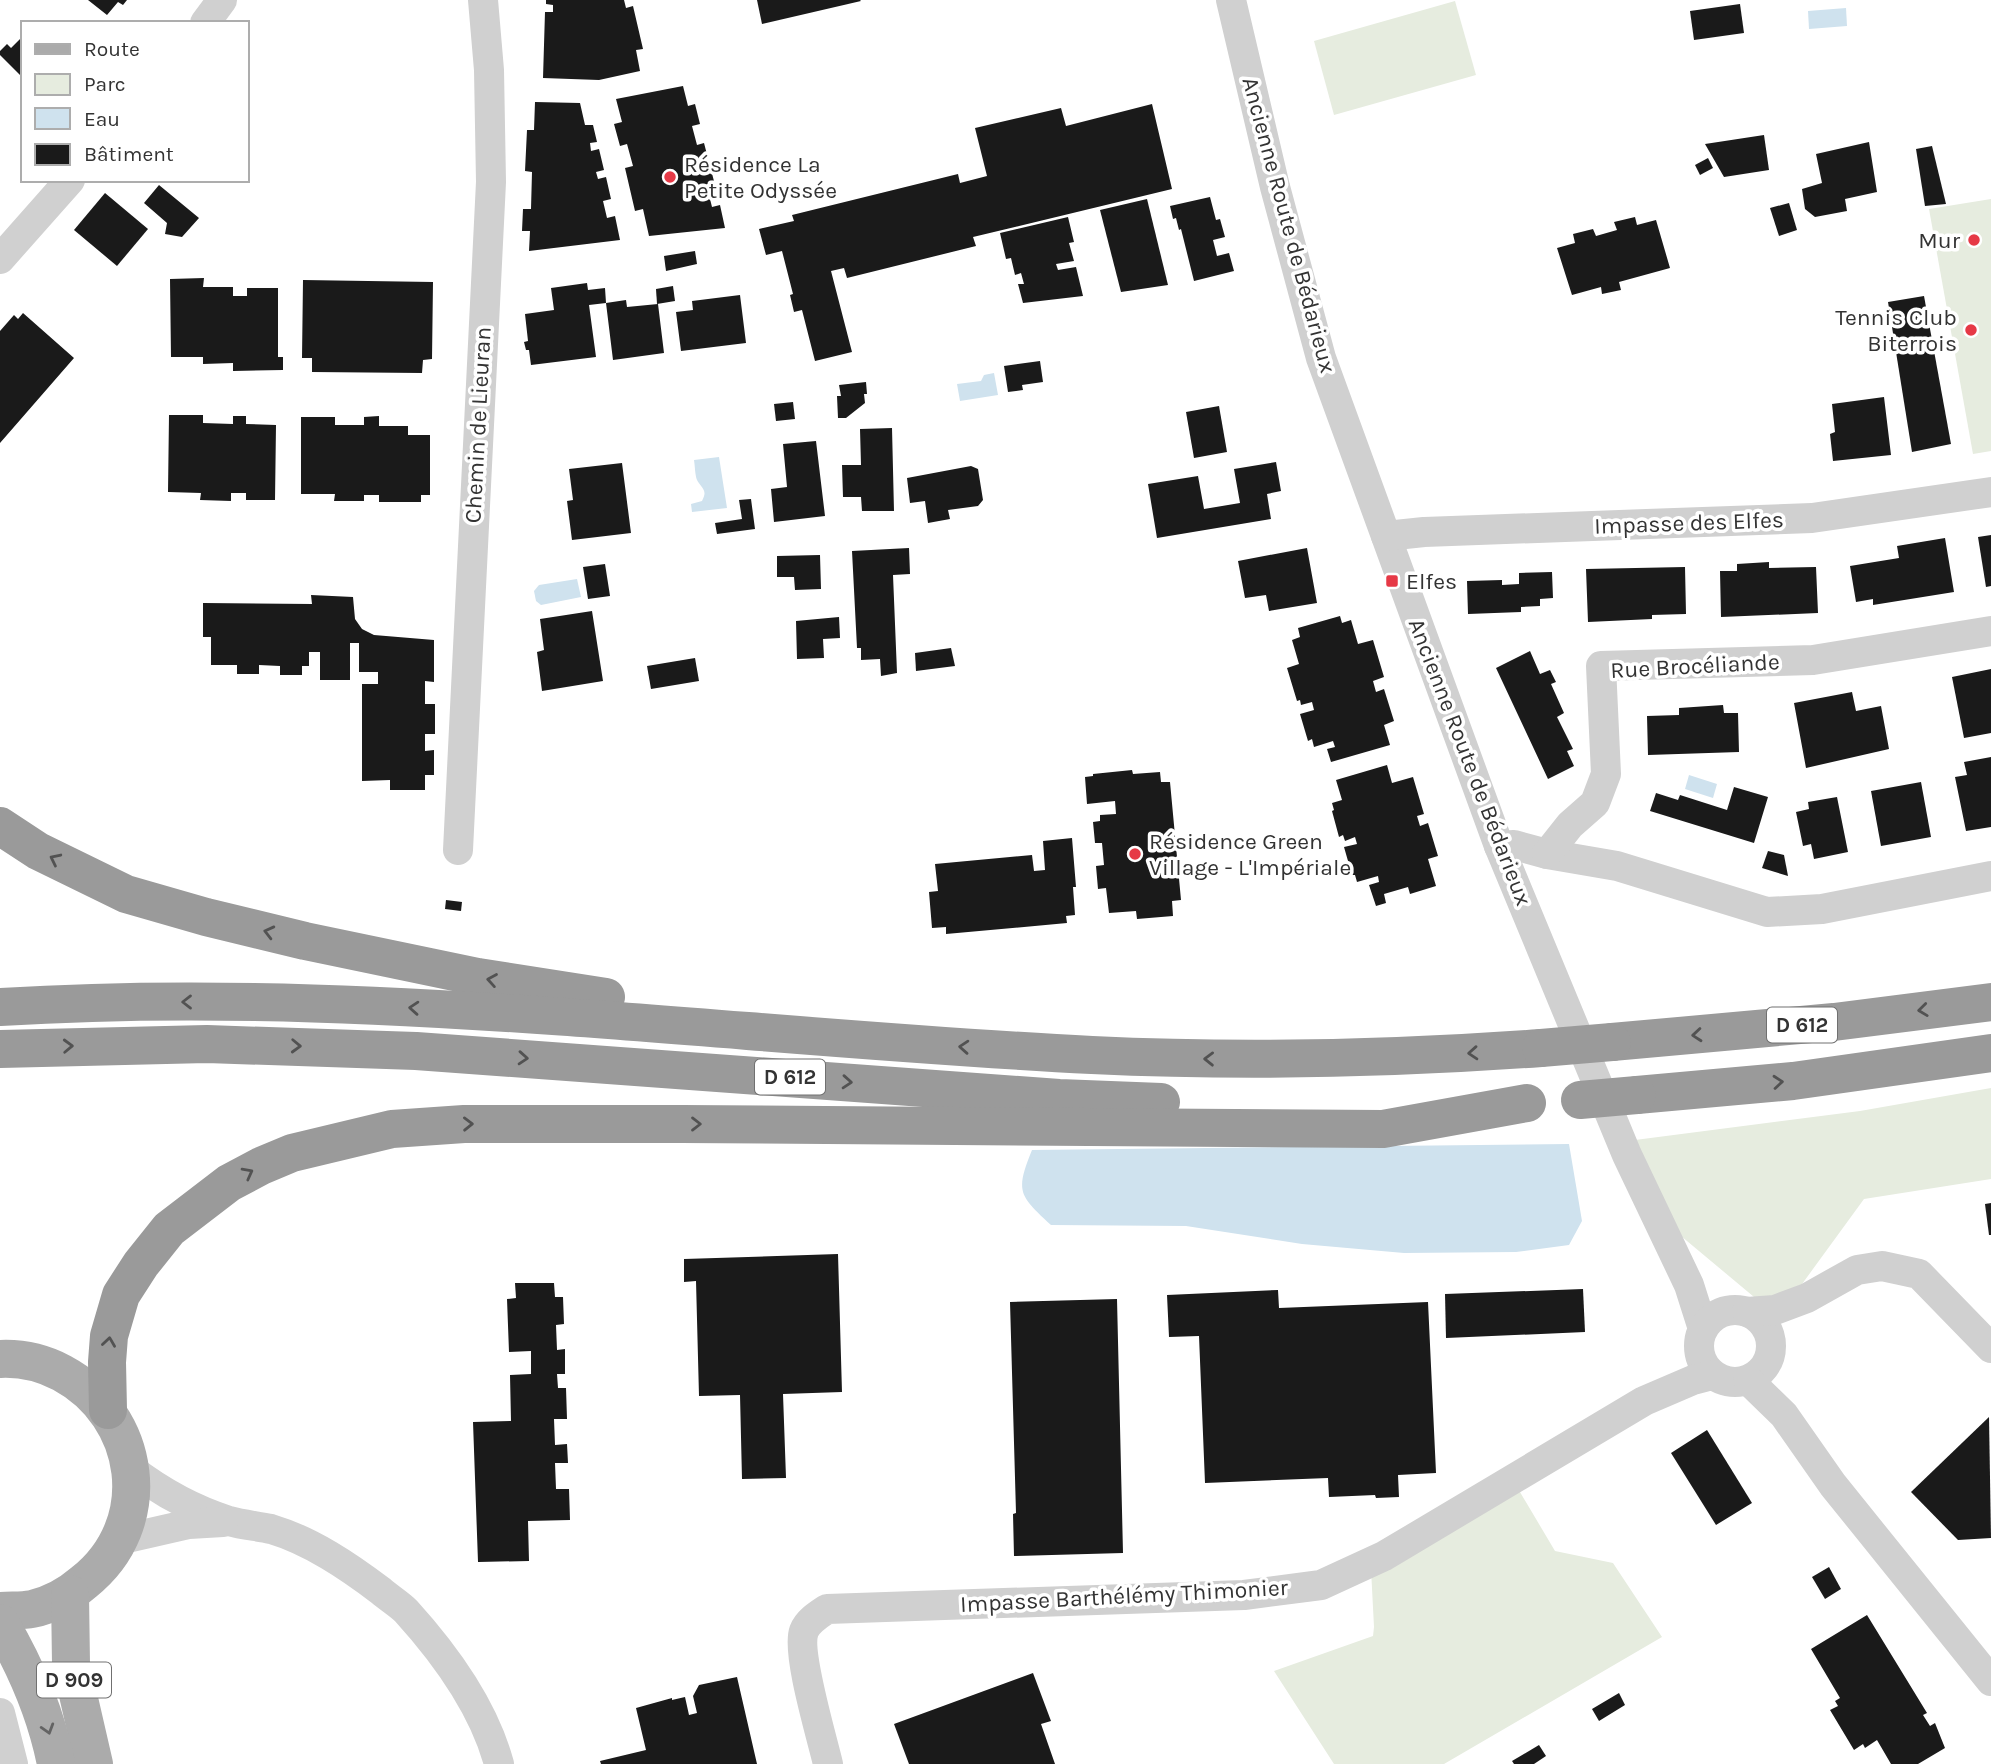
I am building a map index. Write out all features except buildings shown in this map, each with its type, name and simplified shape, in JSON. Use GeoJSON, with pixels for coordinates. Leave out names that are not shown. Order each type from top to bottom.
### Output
{"type":"FeatureCollection","features":[{"type":"Feature","properties":{"kind":"highway"},"geometry":{"type":"LineString","coordinates":[[0,826],[38,851],[126,894],[206,917],[305,941],[478,977],[566,992],[754,1017],[849,1040]]}},
{"type":"Feature","properties":{"kind":"highway","name":"D 612"},"geometry":{"type":"LineString","coordinates":[[0,1007],[143,1002],[265,1002],[535,1016],[1092,1055],[1278,1060],[1541,1048],[1834,1022],[1991,1002]]}},
{"type":"Feature","properties":{"kind":"highway","name":"D 612"},"geometry":{"type":"LineString","coordinates":[[0,1049],[168,1044],[289,1046],[483,1055],[1073,1098],[1225,1105],[1580,1100],[1793,1081],[1991,1053]]}},
{"type":"Feature","properties":{"kind":"highway"},"geometry":{"type":"LineString","coordinates":[[108,1410],[109,1336],[121,1296],[141,1264],[169,1229],[229,1183],[292,1153],[392,1129],[464,1124],[1383,1129],[1527,1102]]}},
{"type":"Feature","properties":{"kind":"main road"},"geometry":{"type":"LineString","coordinates":[[0,1611],[33,1609],[70,1594],[98,1571],[119,1541],[130,1506],[131,1469],[123,1438],[108,1410],[81,1384],[48,1366],[4,1356]]}},
{"type":"Feature","properties":{"kind":"main road","name":"D 909"},"geometry":{"type":"LineString","coordinates":[[70,1594],[71,1664],[93,1764]]}},
{"type":"Feature","properties":{"kind":"main road","name":"D 909"},"geometry":{"type":"LineString","coordinates":[[0,1623],[21,1659],[49,1729],[56,1764]]}},
{"type":"Feature","properties":{"kind":"street"},"geometry":{"type":"LineString","coordinates":[[206,21],[222,0]]}},
{"type":"Feature","properties":{"kind":"street","name":"Chemin de Lieuran"},"geometry":{"type":"LineString","coordinates":[[458,850],[491,183],[489,70],[483,0]]}},
{"type":"Feature","properties":{"kind":"street","name":"Ancienne Route de Bédarieux"},"geometry":{"type":"LineString","coordinates":[[1231,0],[1275,187],[1321,358],[1499,846],[1627,1155],[1689,1285],[1701,1335]]}},
{"type":"Feature","properties":{"kind":"street"},"geometry":{"type":"LineString","coordinates":[[0,259],[68,182]]}},
{"type":"Feature","properties":{"kind":"street","name":"Impasse des Elfes"},"geometry":{"type":"LineString","coordinates":[[1386,536],[1812,518],[1991,492]]}},
{"type":"Feature","properties":{"kind":"street","name":"Rue Brocéliande"},"geometry":{"type":"LineString","coordinates":[[1547,854],[1570,825],[1595,803],[1606,774],[1601,666],[1813,660],[1991,631]]}},
{"type":"Feature","properties":{"kind":"street"},"geometry":{"type":"LineString","coordinates":[[1499,846],[1514,845],[1547,854],[1617,866],[1767,912],[1822,909],[1991,876]]}},
{"type":"Feature","properties":{"kind":"street","name":"Ancienne Route de Bédarieux"},"geometry":{"type":"LineString","coordinates":[[1662,1229],[1698,1281],[1740,1311]]}},
{"type":"Feature","properties":{"kind":"street"},"geometry":{"type":"LineString","coordinates":[[1807,1298],[1770,1349],[1757,1375],[1748,1380],[1729,1382],[1712,1375],[1701,1360],[1701,1335],[1716,1315],[1774,1310],[1807,1298],[1857,1270],[1882,1266],[1919,1273],[1991,1348]]}},
{"type":"Feature","properties":{"kind":"street"},"geometry":{"type":"LineString","coordinates":[[1740,1311],[1758,1318],[1766,1328],[1773,1380],[1784,1415]]}},
{"type":"Feature","properties":{"kind":"street","name":"Impasse Barthélémy Thimonier"},"geometry":{"type":"LineString","coordinates":[[1644,1401],[1677,1368],[1701,1335]]}},
{"type":"Feature","properties":{"kind":"street","name":"Impasse Barthélémy Thimonier"},"geometry":{"type":"LineString","coordinates":[[828,1764],[802,1652],[803,1633],[811,1620],[827,1609],[1244,1595],[1321,1585],[1384,1556],[1644,1401],[1693,1380],[1712,1375]]}},
{"type":"Feature","properties":{"kind":"street"},"geometry":{"type":"LineString","coordinates":[[1748,1380],[1784,1415],[1833,1485],[1991,1681]]}},
{"type":"Feature","properties":{"kind":"street"},"geometry":{"type":"LineString","coordinates":[[131,1469],[159,1490],[230,1522],[271,1530],[320,1550],[405,1609],[466,1687],[494,1746],[499,1764]]}},
{"type":"Feature","properties":{"kind":"street"},"geometry":{"type":"LineString","coordinates":[[119,1541],[189,1524],[230,1522]]}},
{"type":"Feature","properties":{"kind":"street"},"geometry":{"type":"LineString","coordinates":[[0,1713],[13,1764]]}},
{"type":"Feature","properties":{"kind":"green space"},"geometry":{"type":"Polygon","coordinates":[[[1455,1],[1476,75],[1334,115],[1314,41],[1455,1]]]}},
{"type":"Feature","properties":{"kind":"green space","name":"Tennis Club Biterrois"},"geometry":{"type":"Polygon","coordinates":[[[1991,199],[1991,451],[1973,454],[1929,209],[1991,199]]]}},
{"type":"Feature","properties":{"kind":"green space"},"geometry":{"type":"Polygon","coordinates":[[[1991,1088],[1991,1179],[1864,1199],[1778,1317],[1681,1236],[1635,1140],[1860,1111],[1991,1088]]]}},
{"type":"Feature","properties":{"kind":"green space"},"geometry":{"type":"Polygon","coordinates":[[[1517,1487],[1555,1551],[1613,1563],[1662,1637],[1444,1764],[1334,1764],[1274,1671],[1373,1636],[1371,1569],[1517,1487]]]}},
{"type":"Feature","properties":{"kind":"water"},"geometry":{"type":"Polygon","coordinates":[[[1846,8],[1847,26],[1809,29],[1808,11],[1846,8]]]}},
{"type":"Feature","properties":{"kind":"water"},"geometry":{"type":"Polygon","coordinates":[[[994,373],[998,395],[960,401],[957,384],[981,381],[984,375],[994,373]]]}},
{"type":"Feature","properties":{"kind":"water"},"geometry":{"type":"Polygon","coordinates":[[[719,457],[727,508],[692,512],[691,504],[702,501],[704,494],[696,478],[694,460],[719,457]]]}},
{"type":"Feature","properties":{"kind":"water"},"geometry":{"type":"Polygon","coordinates":[[[577,579],[581,597],[541,605],[536,601],[534,591],[539,585],[577,579]]]}},
{"type":"Feature","properties":{"kind":"water"},"geometry":{"type":"Polygon","coordinates":[[[1689,775],[1717,784],[1713,798],[1685,789],[1689,775]]]}},
{"type":"Feature","properties":{"kind":"water"},"geometry":{"type":"Polygon","coordinates":[[[1569,1144],[1582,1221],[1569,1245],[1516,1252],[1404,1253],[1302,1244],[1186,1226],[1051,1225],[1026,1199],[1022,1184],[1032,1150],[1569,1144]]]}},
{"type":"Feature","properties":{"kind":"place","name":"Résidence La Petite Odyssée"},"geometry":{"type":"Point","coordinates":[670,177]}},
{"type":"Feature","properties":{"kind":"place","name":"Mur"},"geometry":{"type":"Point","coordinates":[1974,240]}},
{"type":"Feature","properties":{"kind":"place","name":"Tennis Club Biterrois"},"geometry":{"type":"Point","coordinates":[1971,330]}},
{"type":"Feature","properties":{"kind":"place","name":"Elfes"},"geometry":{"type":"Point","coordinates":[1392,581]}},
{"type":"Feature","properties":{"kind":"place","name":"Résidence Green Village - L'Impériale"},"geometry":{"type":"Point","coordinates":[1135,854]}}]}
